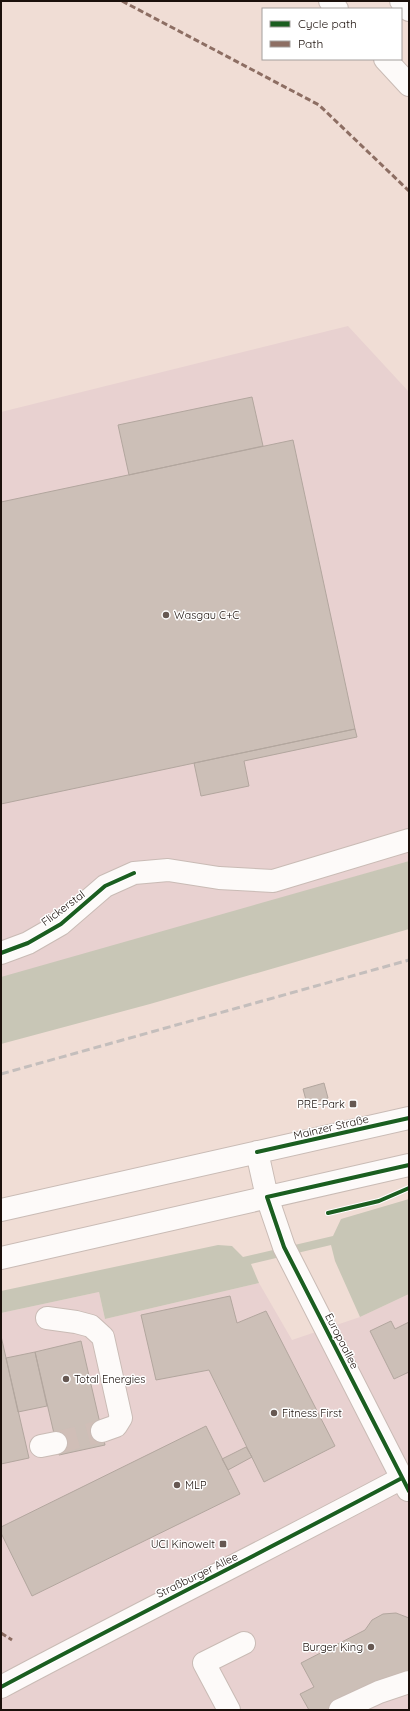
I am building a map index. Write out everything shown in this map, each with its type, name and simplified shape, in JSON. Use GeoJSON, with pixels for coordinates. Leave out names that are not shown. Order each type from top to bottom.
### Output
{"type":"FeatureCollection","features":[{"type":"Feature","properties":{"kind":"main road"},"geometry":{"type":"LineString","coordinates":[[401,1],[409,10]]}},
{"type":"Feature","properties":{"kind":"main road"},"geometry":{"type":"LineString","coordinates":[[386,60],[409,85]]}},
{"type":"Feature","properties":{"kind":"main road","name":"Flickerstal"},"geometry":{"type":"LineString","coordinates":[[1,953],[28,943],[61,924],[105,886],[134,873],[168,870],[219,878],[273,881],[409,840]]}},
{"type":"Feature","properties":{"kind":"main road","name":"Mainzer Straße"},"geometry":{"type":"LineString","coordinates":[[1,1210],[409,1118]]}},
{"type":"Feature","properties":{"kind":"main road","name":"Europaallee"},"geometry":{"type":"LineString","coordinates":[[257,1152],[267,1197],[284,1247],[405,1484]]}},
{"type":"Feature","properties":{"kind":"main road"},"geometry":{"type":"LineString","coordinates":[[1,1258],[409,1165]]}},
{"type":"Feature","properties":{"kind":"main road"},"geometry":{"type":"LineString","coordinates":[[47,1318],[76,1322],[91,1326],[103,1337],[121,1418],[116,1426],[102,1431]]}},
{"type":"Feature","properties":{"kind":"main road","name":"Straßburger Allee"},"geometry":{"type":"LineString","coordinates":[[1,1687],[120,1623],[405,1484]]}},
{"type":"Feature","properties":{"kind":"main road"},"geometry":{"type":"LineString","coordinates":[[229,1710],[204,1663],[244,1643]]}},
{"type":"Feature","properties":{"kind":"main road"},"geometry":{"type":"LineString","coordinates":[[340,1710],[378,1692],[409,1682]]}},
{"type":"Feature","properties":{"kind":"shaded area"},"geometry":{"type":"Polygon","coordinates":[[[348,326],[409,392],[409,861],[1,980],[1,412],[348,326]]]}},
{"type":"Feature","properties":{"kind":"shaded area"},"geometry":{"type":"Polygon","coordinates":[[[409,861],[409,929],[150,1004],[1,1044],[1,977],[409,861]]]}},
{"type":"Feature","properties":{"kind":"shaded area"},"geometry":{"type":"Polygon","coordinates":[[[409,1199],[409,1294],[360,1317],[335,1261],[331,1245],[251,1264],[259,1283],[105,1319],[99,1292],[1,1313],[1,1291],[218,1245],[232,1246],[243,1257],[333,1236],[341,1219],[409,1199]]]}},
{"type":"Feature","properties":{"kind":"shaded area"},"geometry":{"type":"Polygon","coordinates":[[[259,1283],[292,1340],[360,1317],[409,1294],[409,1710],[1,1710],[1,1313],[99,1292],[105,1319],[259,1283]]]}},
{"type":"Feature","properties":{"kind":"building"},"geometry":{"type":"Polygon","coordinates":[[[252,397],[263,446],[129,475],[118,425],[252,397]]]}},
{"type":"Feature","properties":{"kind":"building","name":"Wasgau C+C"},"geometry":{"type":"Polygon","coordinates":[[[293,440],[355,729],[1,804],[1,502],[293,440]]]}},
{"type":"Feature","properties":{"kind":"building"},"geometry":{"type":"Polygon","coordinates":[[[355,729],[357,737],[244,761],[249,786],[201,796],[194,763],[355,729]]]}},
{"type":"Feature","properties":{"kind":"building"},"geometry":{"type":"Polygon","coordinates":[[[324,1083],[328,1098],[307,1104],[303,1089],[324,1083]]]}},
{"type":"Feature","properties":{"kind":"building","name":"Fitness First"},"geometry":{"type":"Polygon","coordinates":[[[230,1296],[237,1323],[266,1311],[335,1446],[264,1482],[209,1370],[156,1380],[141,1315],[230,1296]]]}},
{"type":"Feature","properties":{"kind":"building"},"geometry":{"type":"Polygon","coordinates":[[[391,1321],[395,1329],[409,1322],[409,1372],[394,1379],[370,1331],[391,1321]]]}},
{"type":"Feature","properties":{"kind":"building"},"geometry":{"type":"Polygon","coordinates":[[[1,1336],[29,1458],[1,1464],[1,1336]]]}},
{"type":"Feature","properties":{"kind":"building","name":"Total Energies"},"geometry":{"type":"Polygon","coordinates":[[[81,1341],[105,1445],[59,1455],[35,1352],[81,1341]]]}},
{"type":"Feature","properties":{"kind":"building"},"geometry":{"type":"Polygon","coordinates":[[[35,1352],[47,1406],[18,1412],[6,1358],[35,1352]]]}},
{"type":"Feature","properties":{"kind":"building"},"geometry":{"type":"Polygon","coordinates":[[[206,1426],[240,1494],[32,1596],[1,1533],[1,1527],[206,1426]]]}},
{"type":"Feature","properties":{"kind":"building"},"geometry":{"type":"Polygon","coordinates":[[[246,1447],[252,1457],[228,1470],[222,1459],[246,1447]]]}},
{"type":"Feature","properties":{"kind":"building","name":"Burger King"},"geometry":{"type":"Polygon","coordinates":[[[396,1613],[409,1618],[409,1673],[391,1677],[328,1710],[309,1710],[300,1694],[314,1687],[301,1663],[365,1630],[372,1620],[383,1614],[396,1613]]]}},
{"type":"Feature","properties":{"kind":"tunnel"},"geometry":{"type":"LineString","coordinates":[[56,1443],[102,1431]]}},
{"type":"Feature","properties":{"kind":"railway"},"geometry":{"type":"LineString","coordinates":[[1,1074],[409,960]]}},
{"type":"Feature","properties":{"kind":"marked path"},"geometry":{"type":"LineString","coordinates":[[122,1],[319,105],[409,191]]}},
{"type":"Feature","properties":{"kind":"marked path"},"geometry":{"type":"LineString","coordinates":[[1,1633],[12,1640]]}},
{"type":"Feature","properties":{"kind":"cycle path"},"geometry":{"type":"LineString","coordinates":[[1,953],[28,943],[61,924],[105,886],[134,873]]}},
{"type":"Feature","properties":{"kind":"cycle path"},"geometry":{"type":"LineString","coordinates":[[257,1152],[409,1118]]}},
{"type":"Feature","properties":{"kind":"cycle path"},"geometry":{"type":"LineString","coordinates":[[409,1165],[267,1197],[284,1247],[409,1491]]}},
{"type":"Feature","properties":{"kind":"cycle path"},"geometry":{"type":"LineString","coordinates":[[328,1213],[379,1201],[409,1188]]}},
{"type":"Feature","properties":{"kind":"cycle path"},"geometry":{"type":"LineString","coordinates":[[1,1687],[402,1478]]}},
{"type":"Feature","properties":{"kind":"place","name":"Wasgau C+C"},"geometry":{"type":"Point","coordinates":[166,615]}},
{"type":"Feature","properties":{"kind":"place","name":"PRE-Park"},"geometry":{"type":"Point","coordinates":[353,1104]}},
{"type":"Feature","properties":{"kind":"place","name":"Total Energies"},"geometry":{"type":"Point","coordinates":[66,1379]}},
{"type":"Feature","properties":{"kind":"place","name":"Fitness First"},"geometry":{"type":"Point","coordinates":[274,1413]}},
{"type":"Feature","properties":{"kind":"place","name":"MLP"},"geometry":{"type":"Point","coordinates":[177,1485]}},
{"type":"Feature","properties":{"kind":"place","name":"UCI Kinowelt"},"geometry":{"type":"Point","coordinates":[223,1544]}},
{"type":"Feature","properties":{"kind":"place","name":"Burger King"},"geometry":{"type":"Point","coordinates":[371,1647]}}]}
